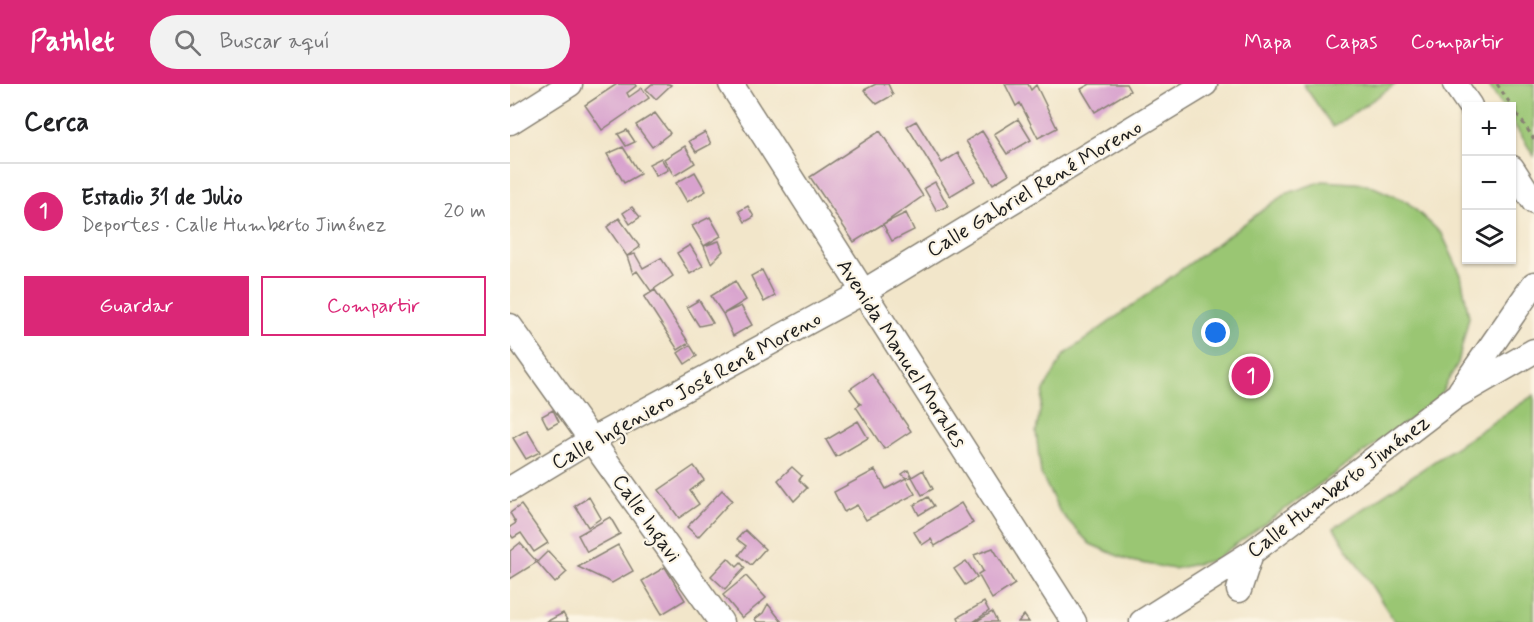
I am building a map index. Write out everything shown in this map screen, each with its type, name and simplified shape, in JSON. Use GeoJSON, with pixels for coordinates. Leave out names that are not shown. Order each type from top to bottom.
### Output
{"type":"FeatureCollection","features":[{"type":"Feature","properties":{"kind":"street"},"geometry":{"type":"LineString","coordinates":[[510,122],[570,84]]}},
{"type":"Feature","properties":{"kind":"street","name":"Avenida Manuel Morales"},"geometry":{"type":"LineString","coordinates":[[731,84],[1074,622]]}},
{"type":"Feature","properties":{"kind":"street","name":"Calle Gabriel René Moreno"},"geometry":{"type":"LineString","coordinates":[[863,292],[1177,91],[1204,84]]}},
{"type":"Feature","properties":{"kind":"street"},"geometry":{"type":"LineString","coordinates":[[1455,84],[1467,102]]}},
{"type":"Feature","properties":{"kind":"street"},"geometry":{"type":"LineString","coordinates":[[1516,174],[1534,202]]}},
{"type":"Feature","properties":{"kind":"street"},"geometry":{"type":"LineString","coordinates":[[1456,396],[1534,284]]}},
{"type":"Feature","properties":{"kind":"street","name":"Calle Ingeniero José René Moreno"},"geometry":{"type":"LineString","coordinates":[[510,489],[591,440],[863,292]]}},
{"type":"Feature","properties":{"kind":"street","name":"Calle Ingavi"},"geometry":{"type":"LineString","coordinates":[[510,326],[721,622]]}},
{"type":"Feature","properties":{"kind":"street","name":"Calle Humberto Jiménez"},"geometry":{"type":"LineString","coordinates":[[1142,622],[1251,553],[1456,396],[1534,351]]}},
{"type":"Feature","properties":{"kind":"street"},"geometry":{"type":"LineString","coordinates":[[1239,590],[1251,553]]}},
{"type":"Feature","properties":{"kind":"path"},"geometry":{"type":"LineString","coordinates":[[1497,84],[1534,139]]}},
{"type":"Feature","properties":{"kind":"green space"},"geometry":{"type":"Polygon","coordinates":[[[1303,84],[1396,84],[1333,127],[1303,84]]]}},
{"type":"Feature","properties":{"kind":"green space"},"geometry":{"type":"Polygon","coordinates":[[[1488,84],[1534,84],[1534,156],[1516,127],[1516,102],[1499,102],[1488,84]]]}},
{"type":"Feature","properties":{"kind":"green space"},"geometry":{"type":"Polygon","coordinates":[[[1323,181],[1367,184],[1407,202],[1442,234],[1461,275],[1469,317],[1458,363],[1437,400],[1214,560],[1174,569],[1130,561],[1090,544],[1060,512],[1041,474],[1036,432],[1044,390],[1064,355],[1285,194],[1323,181]]]}},
{"type":"Feature","properties":{"kind":"green space"},"geometry":{"type":"Polygon","coordinates":[[[1534,395],[1534,622],[1395,622],[1334,528],[1534,395]]]}},
{"type":"Feature","properties":{"kind":"building"},"geometry":{"type":"Polygon","coordinates":[[[617,84],[635,84],[636,86],[627,93],[629,97],[642,88],[649,98],[602,130],[585,105],[617,84]]]}},
{"type":"Feature","properties":{"kind":"building"},"geometry":{"type":"Polygon","coordinates":[[[652,84],[671,85],[656,99],[646,89],[652,84]]]}},
{"type":"Feature","properties":{"kind":"building"},"geometry":{"type":"Polygon","coordinates":[[[876,84],[888,84],[893,95],[877,104],[864,90],[876,84]]]}},
{"type":"Feature","properties":{"kind":"building"},"geometry":{"type":"Polygon","coordinates":[[[1005,84],[1028,84],[1031,90],[1036,85],[1057,128],[1038,138],[1020,103],[1016,106],[1005,84]]]}},
{"type":"Feature","properties":{"kind":"building"},"geometry":{"type":"Polygon","coordinates":[[[1090,84],[1126,84],[1130,91],[1095,112],[1081,89],[1090,84]]]}},
{"type":"Feature","properties":{"kind":"building"},"geometry":{"type":"Polygon","coordinates":[[[655,113],[670,133],[652,147],[636,125],[655,113]]]}},
{"type":"Feature","properties":{"kind":"building"},"geometry":{"type":"Polygon","coordinates":[[[1018,119],[1031,140],[1007,154],[994,134],[1018,119]]]}},
{"type":"Feature","properties":{"kind":"building"},"geometry":{"type":"Polygon","coordinates":[[[916,121],[942,163],[958,153],[975,181],[950,196],[907,126],[916,121]]]}},
{"type":"Feature","properties":{"kind":"building"},"geometry":{"type":"Polygon","coordinates":[[[627,130],[635,142],[626,146],[618,134],[627,130]]]}},
{"type":"Feature","properties":{"kind":"building"},"geometry":{"type":"Polygon","coordinates":[[[880,131],[923,196],[854,242],[810,177],[880,131]]]}},
{"type":"Feature","properties":{"kind":"building"},"geometry":{"type":"Polygon","coordinates":[[[982,131],[1009,174],[993,184],[966,141],[982,131]]]}},
{"type":"Feature","properties":{"kind":"building"},"geometry":{"type":"Polygon","coordinates":[[[705,132],[711,144],[696,152],[689,141],[705,132]]]}},
{"type":"Feature","properties":{"kind":"building"},"geometry":{"type":"Polygon","coordinates":[[[685,146],[695,163],[674,176],[664,159],[685,146]]]}},
{"type":"Feature","properties":{"kind":"building"},"geometry":{"type":"Polygon","coordinates":[[[623,147],[640,174],[624,183],[607,154],[623,147]]]}},
{"type":"Feature","properties":{"kind":"building"},"geometry":{"type":"Polygon","coordinates":[[[661,158],[668,170],[656,176],[649,164],[661,158]]]}},
{"type":"Feature","properties":{"kind":"building"},"geometry":{"type":"Polygon","coordinates":[[[695,172],[706,191],[687,202],[676,183],[695,172]]]}},
{"type":"Feature","properties":{"kind":"building"},"geometry":{"type":"Polygon","coordinates":[[[935,182],[948,206],[937,211],[924,188],[935,182]]]}},
{"type":"Feature","properties":{"kind":"building"},"geometry":{"type":"Polygon","coordinates":[[[748,206],[754,217],[745,222],[739,211],[748,206]]]}},
{"type":"Feature","properties":{"kind":"building"},"geometry":{"type":"Polygon","coordinates":[[[632,207],[640,217],[630,224],[623,213],[632,207]]]}},
{"type":"Feature","properties":{"kind":"building"},"geometry":{"type":"Polygon","coordinates":[[[906,213],[914,230],[892,241],[883,224],[906,213]]]}},
{"type":"Feature","properties":{"kind":"building"},"geometry":{"type":"Polygon","coordinates":[[[710,217],[721,236],[704,246],[692,226],[710,217]]]}},
{"type":"Feature","properties":{"kind":"building"},"geometry":{"type":"Polygon","coordinates":[[[619,218],[640,247],[627,256],[607,227],[619,218]]]}},
{"type":"Feature","properties":{"kind":"building"},"geometry":{"type":"Polygon","coordinates":[[[719,241],[723,251],[711,263],[704,246],[719,241]]]}},
{"type":"Feature","properties":{"kind":"building"},"geometry":{"type":"Polygon","coordinates":[[[690,245],[703,266],[690,274],[677,253],[690,245]]]}},
{"type":"Feature","properties":{"kind":"building"},"geometry":{"type":"Polygon","coordinates":[[[635,254],[643,268],[661,258],[673,276],[651,291],[637,271],[633,274],[627,256],[635,254]]]}},
{"type":"Feature","properties":{"kind":"building"},"geometry":{"type":"Polygon","coordinates":[[[762,270],[775,296],[764,302],[751,276],[762,270]]]}},
{"type":"Feature","properties":{"kind":"building"},"geometry":{"type":"Polygon","coordinates":[[[735,281],[746,300],[723,314],[711,296],[735,281]]]}},
{"type":"Feature","properties":{"kind":"building"},"geometry":{"type":"Polygon","coordinates":[[[655,290],[689,343],[678,350],[644,297],[655,290]]]}},
{"type":"Feature","properties":{"kind":"building"},"geometry":{"type":"Polygon","coordinates":[[[699,300],[713,323],[699,326],[687,307],[699,300]]]}},
{"type":"Feature","properties":{"kind":"building"},"geometry":{"type":"Polygon","coordinates":[[[741,306],[752,325],[733,336],[723,314],[741,306]]]}},
{"type":"Feature","properties":{"kind":"building"},"geometry":{"type":"Polygon","coordinates":[[[690,345],[697,356],[685,364],[678,353],[690,345]]]}},
{"type":"Feature","properties":{"kind":"building"},"geometry":{"type":"Polygon","coordinates":[[[872,374],[911,431],[884,449],[856,407],[861,404],[850,389],[872,374]]]}},
{"type":"Feature","properties":{"kind":"building"},"geometry":{"type":"Polygon","coordinates":[[[553,410],[559,422],[548,428],[542,416],[553,410]]]}},
{"type":"Feature","properties":{"kind":"building"},"geometry":{"type":"Polygon","coordinates":[[[858,421],[868,438],[836,457],[826,440],[858,421]]]}},
{"type":"Feature","properties":{"kind":"building"},"geometry":{"type":"Polygon","coordinates":[[[527,430],[540,452],[526,459],[513,438],[527,430]]]}},
{"type":"Feature","properties":{"kind":"building"},"geometry":{"type":"Polygon","coordinates":[[[694,466],[704,480],[690,491],[699,504],[679,518],[659,490],[694,466]]]}},
{"type":"Feature","properties":{"kind":"building"},"geometry":{"type":"Polygon","coordinates":[[[792,467],[802,476],[799,480],[807,488],[794,501],[778,480],[792,467]]]}},
{"type":"Feature","properties":{"kind":"building"},"geometry":{"type":"Polygon","coordinates":[[[875,470],[886,489],[906,478],[915,494],[866,520],[857,505],[844,512],[834,492],[875,470]]]}},
{"type":"Feature","properties":{"kind":"building"},"geometry":{"type":"Polygon","coordinates":[[[908,470],[912,477],[906,478],[902,474],[908,470]]]}},
{"type":"Feature","properties":{"kind":"building"},"geometry":{"type":"Polygon","coordinates":[[[923,470],[933,489],[922,495],[912,477],[923,470]]]}},
{"type":"Feature","properties":{"kind":"building"},"geometry":{"type":"Polygon","coordinates":[[[722,490],[732,500],[698,537],[687,527],[722,490]]]}},
{"type":"Feature","properties":{"kind":"building"},"geometry":{"type":"Polygon","coordinates":[[[589,497],[601,518],[588,527],[575,506],[589,497]]]}},
{"type":"Feature","properties":{"kind":"building"},"geometry":{"type":"Polygon","coordinates":[[[928,497],[934,506],[919,515],[914,505],[928,497]]]}},
{"type":"Feature","properties":{"kind":"building"},"geometry":{"type":"Polygon","coordinates":[[[961,503],[973,523],[935,546],[931,539],[922,545],[914,532],[961,503]]]}},
{"type":"Feature","properties":{"kind":"building"},"geometry":{"type":"Polygon","coordinates":[[[521,505],[548,543],[534,552],[521,533],[513,538],[510,534],[510,527],[516,523],[510,513],[521,505]]]}},
{"type":"Feature","properties":{"kind":"building"},"geometry":{"type":"Polygon","coordinates":[[[610,517],[620,534],[587,552],[578,535],[610,517]]]}},
{"type":"Feature","properties":{"kind":"building"},"geometry":{"type":"Polygon","coordinates":[[[745,530],[765,549],[751,565],[739,555],[746,546],[737,539],[745,530]]]}},
{"type":"Feature","properties":{"kind":"building"},"geometry":{"type":"Polygon","coordinates":[[[520,543],[537,562],[510,579],[510,551],[520,543]]]}},
{"type":"Feature","properties":{"kind":"building"},"geometry":{"type":"Polygon","coordinates":[[[618,545],[633,571],[612,583],[578,567],[618,545]]]}},
{"type":"Feature","properties":{"kind":"building"},"geometry":{"type":"Polygon","coordinates":[[[993,548],[1015,584],[992,599],[978,574],[983,571],[974,555],[993,548]]]}},
{"type":"Feature","properties":{"kind":"building"},"geometry":{"type":"Polygon","coordinates":[[[548,551],[567,572],[555,583],[537,562],[548,551]]]}},
{"type":"Feature","properties":{"kind":"building"},"geometry":{"type":"Polygon","coordinates":[[[728,558],[737,567],[741,563],[745,568],[725,589],[711,576],[728,558]]]}},
{"type":"Feature","properties":{"kind":"building"},"geometry":{"type":"Polygon","coordinates":[[[966,561],[977,577],[965,585],[954,569],[966,561]]]}},
{"type":"Feature","properties":{"kind":"building"},"geometry":{"type":"Polygon","coordinates":[[[665,567],[685,600],[662,614],[642,581],[665,567]]]}},
{"type":"Feature","properties":{"kind":"building"},"geometry":{"type":"Polygon","coordinates":[[[746,576],[766,598],[742,618],[723,595],[746,576]]]}},
{"type":"Feature","properties":{"kind":"building"},"geometry":{"type":"Polygon","coordinates":[[[984,602],[989,611],[973,622],[960,622],[958,617],[984,602]]]}},
{"type":"Feature","properties":{"kind":"building"},"geometry":{"type":"Polygon","coordinates":[[[768,604],[782,622],[757,622],[755,619],[763,613],[768,604]]]}},
{"type":"Feature","properties":{"kind":"building"},"geometry":{"type":"Polygon","coordinates":[[[992,612],[997,622],[975,622],[992,612]]]}},
{"type":"Feature","properties":{"kind":"building"},"geometry":{"type":"Polygon","coordinates":[[[563,613],[568,622],[546,622],[563,613]]]}},
{"type":"Feature","properties":{"kind":"building"},"geometry":{"type":"Polygon","coordinates":[[[1024,615],[1029,622],[1018,622],[1024,615]]]}},
{"type":"Feature","properties":{"kind":"place","name":"Estadio 31 de Julio"},"geometry":{"type":"Point","coordinates":[1251,376]}}]}
